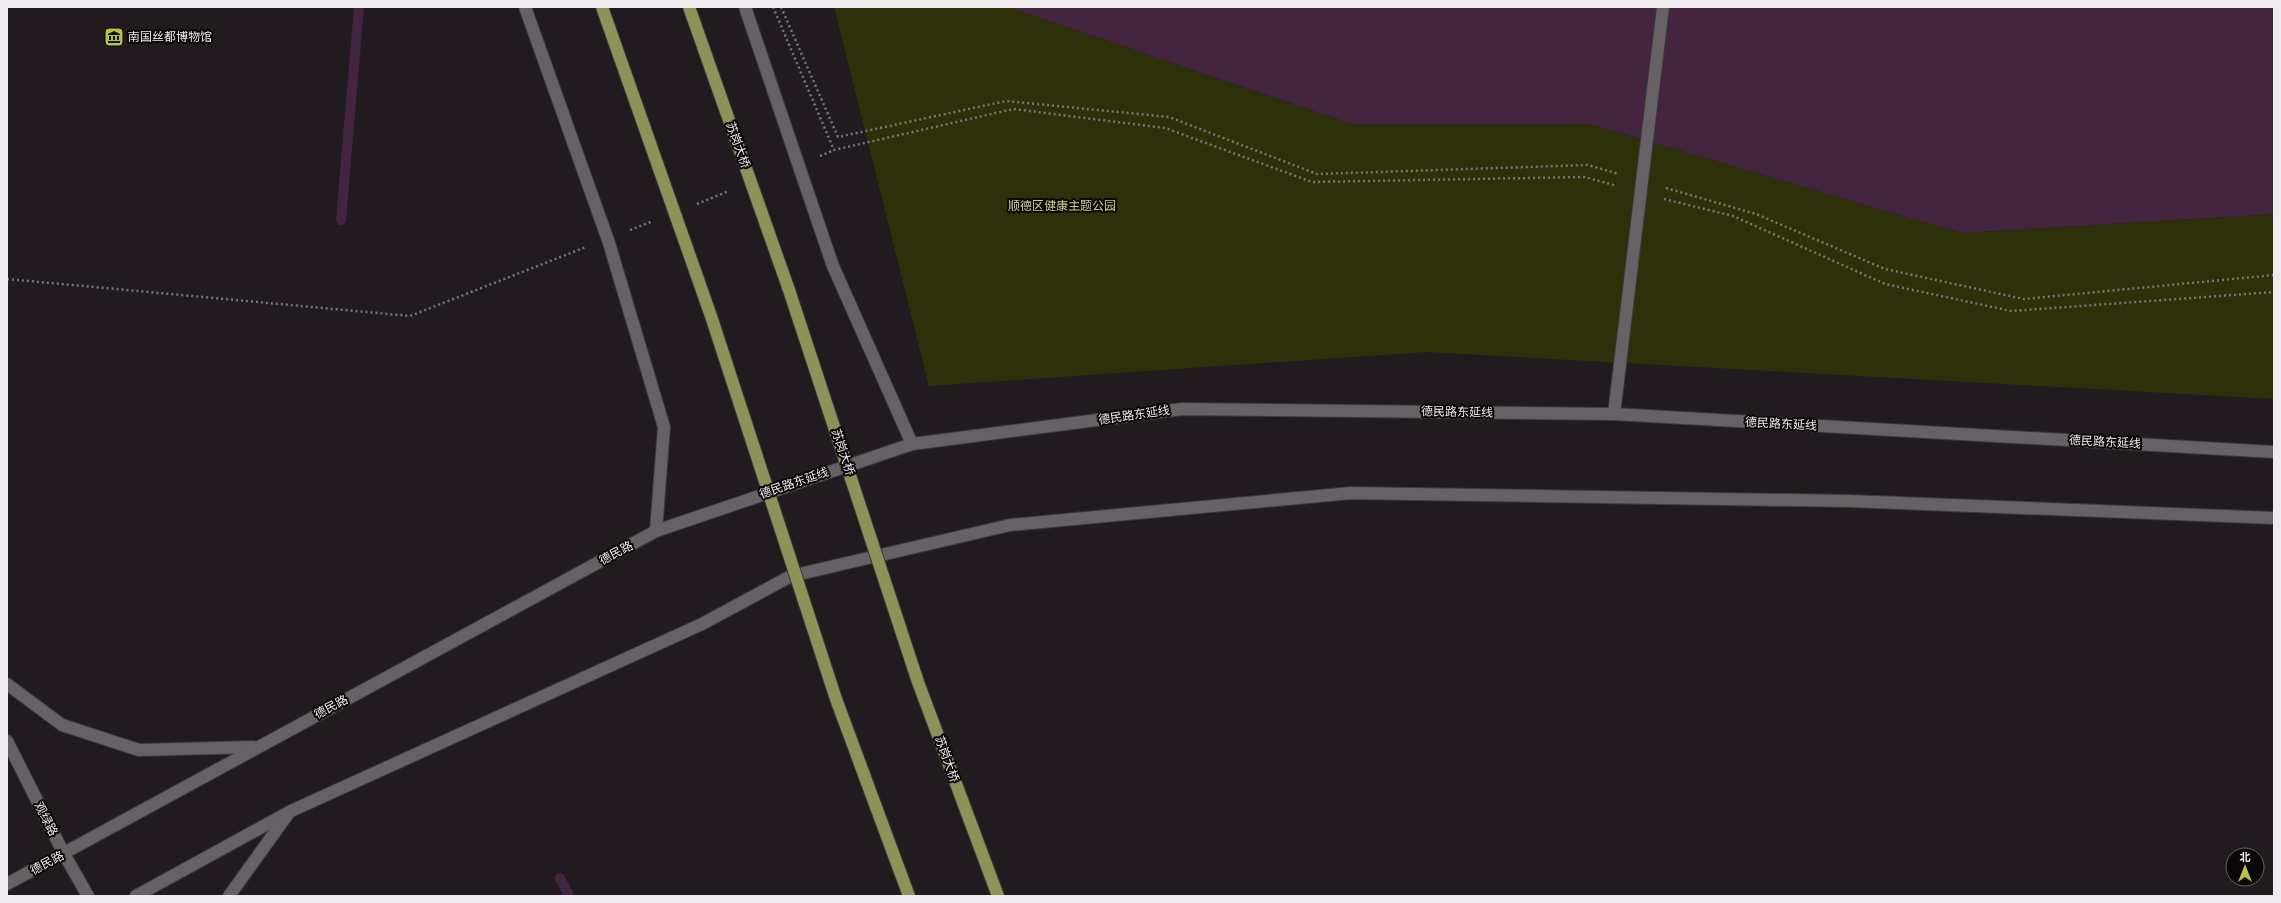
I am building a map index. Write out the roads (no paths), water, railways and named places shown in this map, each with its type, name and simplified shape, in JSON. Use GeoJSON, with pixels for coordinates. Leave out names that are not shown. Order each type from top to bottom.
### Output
{"type":"FeatureCollection","features":[{"type":"Feature","properties":{"kind":"highway"},"geometry":{"type":"LineString","coordinates":[[602,7],[711,316],[836,699],[909,896]]}},
{"type":"Feature","properties":{"kind":"highway","name":"苏岗大桥"},"geometry":{"type":"LineString","coordinates":[[689,7],[790,290],[918,682],[998,896]]}},
{"type":"Feature","properties":{"kind":"main road"},"geometry":{"type":"LineString","coordinates":[[525,7],[609,243],[664,427],[656,531]]}},
{"type":"Feature","properties":{"kind":"main road"},"geometry":{"type":"LineString","coordinates":[[745,7],[833,266],[912,444]]}},
{"type":"Feature","properties":{"kind":"main road"},"geometry":{"type":"LineString","coordinates":[[1614,414],[1644,181],[1663,7]]}},
{"type":"Feature","properties":{"kind":"main road","name":"德民路东延线"},"geometry":{"type":"LineString","coordinates":[[656,531],[912,444],[1182,408],[1614,414],[2274,452]]}},
{"type":"Feature","properties":{"kind":"main road"},"geometry":{"type":"LineString","coordinates":[[136,896],[291,811],[702,624],[791,576],[1010,525],[1351,493],[1850,501],[2274,518]]}},
{"type":"Feature","properties":{"kind":"main road","name":"德民路"},"geometry":{"type":"LineString","coordinates":[[7,884],[256,747],[656,531]]}},
{"type":"Feature","properties":{"kind":"main road"},"geometry":{"type":"LineString","coordinates":[[7,684],[62,725],[139,750],[256,747]]}},
{"type":"Feature","properties":{"kind":"main road","name":"观绿路"},"geometry":{"type":"LineString","coordinates":[[7,741],[64,854],[88,896]]}},
{"type":"Feature","properties":{"kind":"main road"},"geometry":{"type":"LineString","coordinates":[[229,896],[291,811]]}},
{"type":"Feature","properties":{"kind":"waterway"},"geometry":{"type":"LineString","coordinates":[[341,220],[359,7]]}},
{"type":"Feature","properties":{"kind":"waterway"},"geometry":{"type":"LineString","coordinates":[[560,878],[569,896]]}},
{"type":"Feature","properties":{"kind":"place","name":"南国丝都博物馆"},"geometry":{"type":"Point","coordinates":[114,37]}},
{"type":"Feature","properties":{"kind":"park label","name":"顺德区健康主题公园"},"geometry":{"type":"Point","coordinates":[1062,206]}}]}
